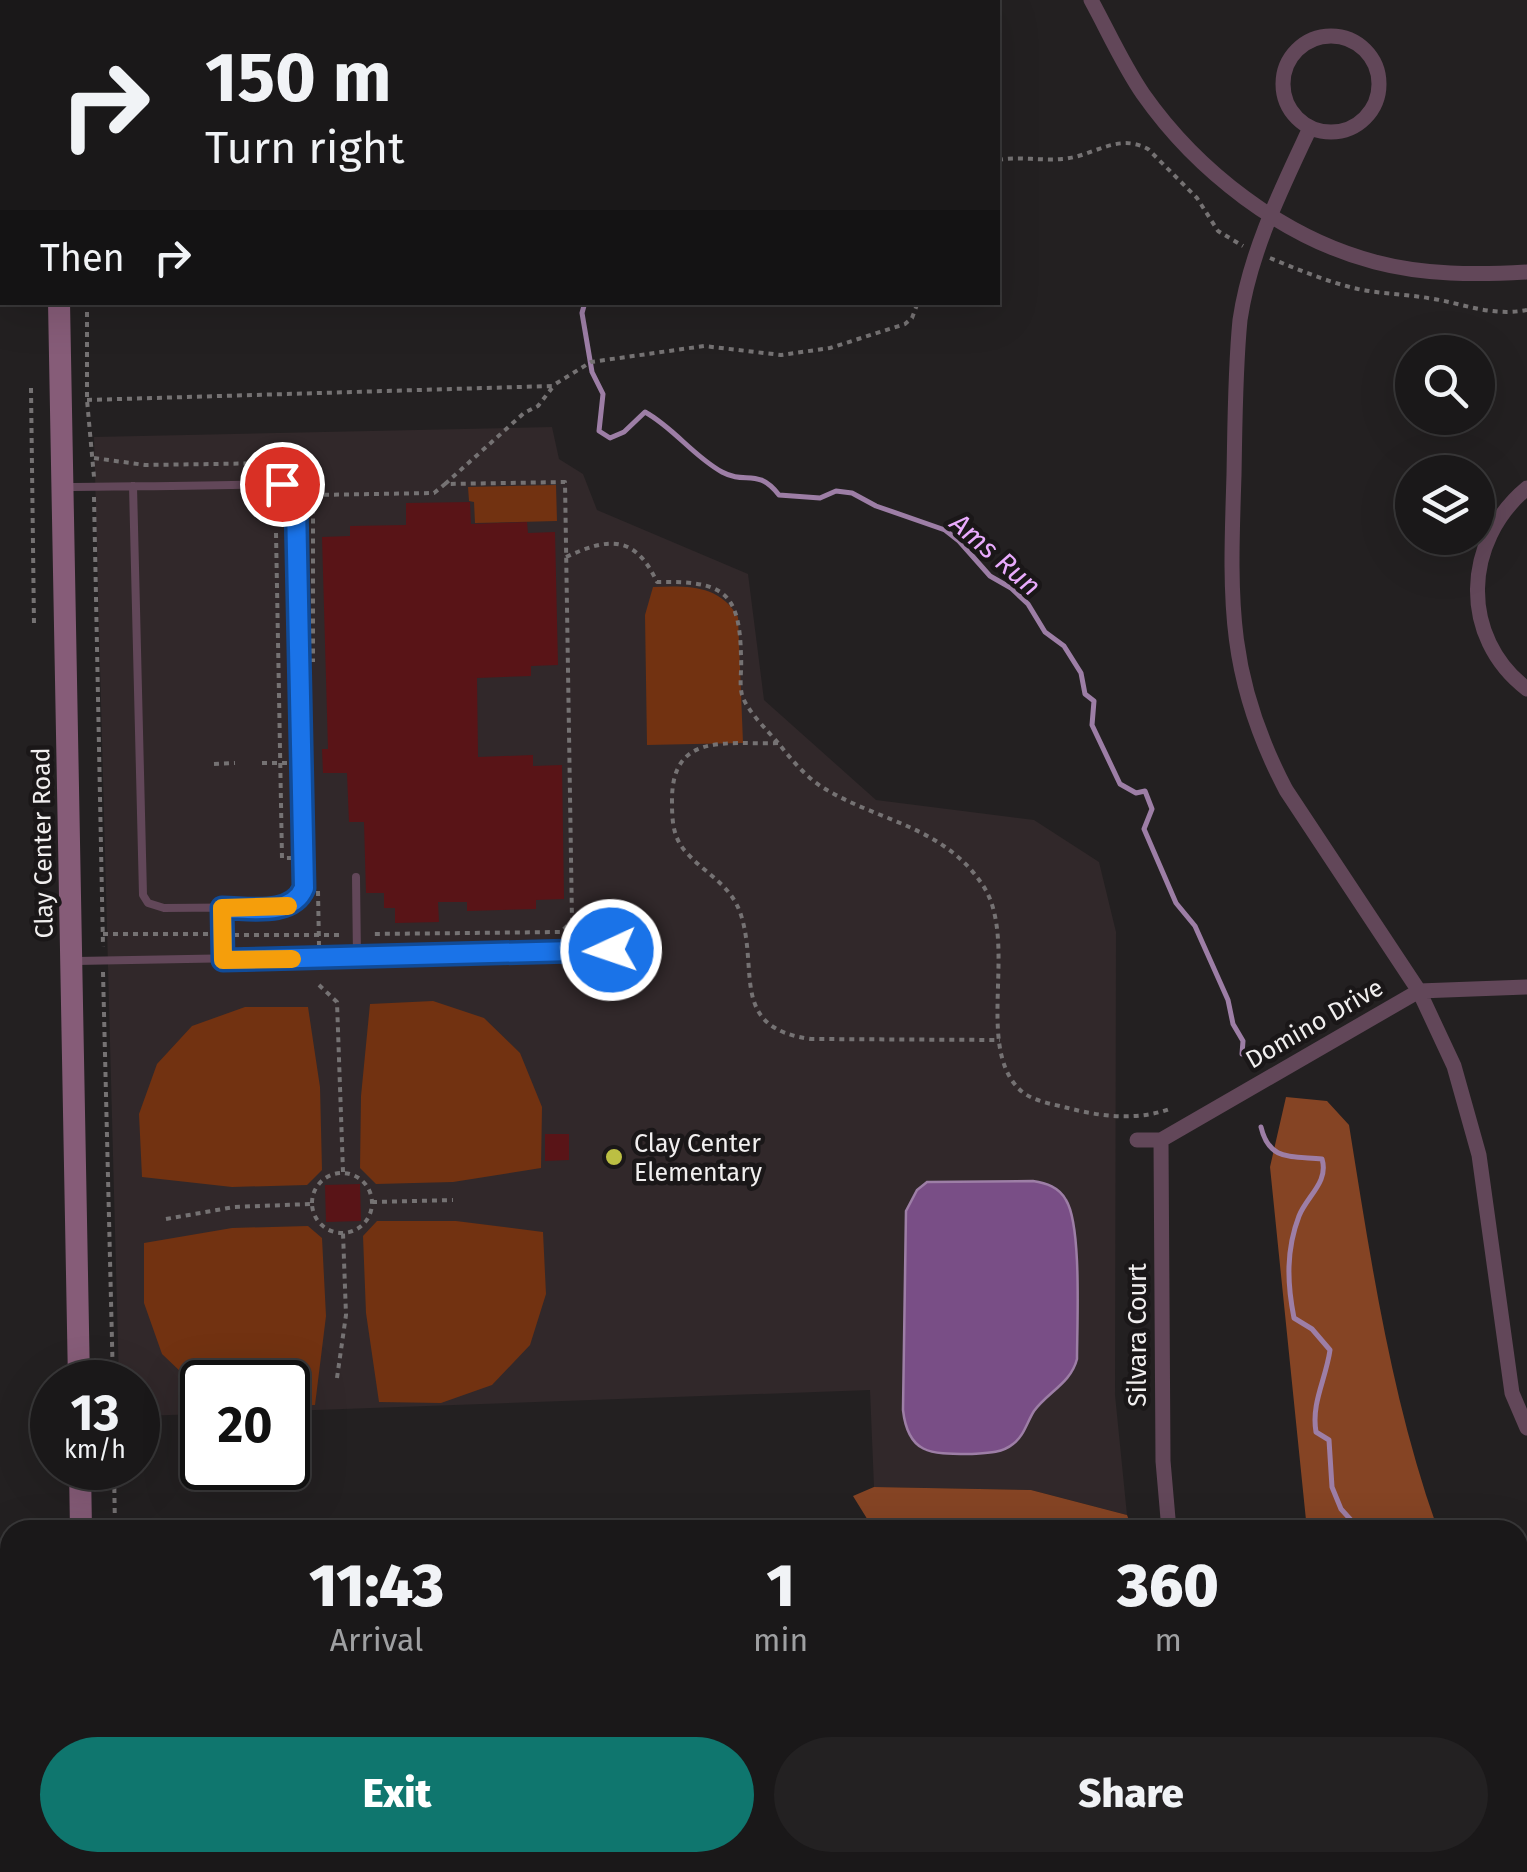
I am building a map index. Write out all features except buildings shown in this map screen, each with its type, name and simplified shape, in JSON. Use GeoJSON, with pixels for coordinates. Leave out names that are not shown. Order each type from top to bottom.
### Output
{"type":"FeatureCollection","features":[{"type":"Feature","properties":{"kind":"street"},"geometry":{"type":"LineString","coordinates":[[1091,0],[1143,94],[1198,156],[1269,215],[1372,262],[1449,274],[1527,272]]}},
{"type":"Feature","properties":{"kind":"street"},"geometry":{"type":"LineString","coordinates":[[1336,36],[1352,41],[1366,50],[1374,63],[1379,92],[1374,106],[1354,127],[1339,132],[1310,128],[1296,118],[1283,88],[1292,56],[1304,44],[1319,38],[1336,36]]}},
{"type":"Feature","properties":{"kind":"street"},"geometry":{"type":"LineString","coordinates":[[1310,128],[1269,215],[1247,283],[1237,349],[1230,587],[1238,662],[1269,758],[1286,790],[1420,991],[1454,1066],[1473,1130],[1512,1392],[1527,1428]]}},
{"type":"Feature","properties":{"kind":"street","name":"Clay Center Road"},"geometry":{"type":"LineString","coordinates":[[59,305],[79,1360]]}},
{"type":"Feature","properties":{"kind":"street"},"geometry":{"type":"LineString","coordinates":[[1527,488],[1504,510],[1490,532],[1477,577],[1476,602],[1490,646],[1515,680],[1527,689]]}},
{"type":"Feature","properties":{"kind":"street","name":"Domino Drive"},"geometry":{"type":"LineString","coordinates":[[1137,1140],[1161,1140],[1420,991],[1527,987]]}},
{"type":"Feature","properties":{"kind":"street","name":"Silvara Court"},"geometry":{"type":"LineString","coordinates":[[1161,1140],[1162,1461],[1168,1520]]}},
{"type":"Feature","properties":{"kind":"street"},"geometry":{"type":"LineString","coordinates":[[81,1490],[82,1520]]}},
{"type":"Feature","properties":{"kind":"lane"},"geometry":{"type":"LineString","coordinates":[[64,488],[133,486],[282,484],[294,495],[304,888],[294,904],[286,907],[155,906],[148,902],[140,886],[133,486]]}},
{"type":"Feature","properties":{"kind":"lane"},"geometry":{"type":"LineString","coordinates":[[356,877],[358,958]]}},
{"type":"Feature","properties":{"kind":"lane"},"geometry":{"type":"LineString","coordinates":[[222,908],[223,960]]}},
{"type":"Feature","properties":{"kind":"lane"},"geometry":{"type":"LineString","coordinates":[[71,961],[611,950],[626,940],[629,915]]}},
{"type":"Feature","properties":{"kind":"path"},"geometry":{"type":"LineString","coordinates":[[87,305],[87,400],[94,458],[103,945]]}},
{"type":"Feature","properties":{"kind":"path"},"geometry":{"type":"LineString","coordinates":[[314,495],[434,493],[524,413],[538,406],[552,386],[591,362],[704,346],[780,356],[830,348],[905,324],[917,305]]}},
{"type":"Feature","properties":{"kind":"path"},"geometry":{"type":"LineString","coordinates":[[87,400],[552,386]]}},
{"type":"Feature","properties":{"kind":"path"},"geometry":{"type":"LineString","coordinates":[[31,388],[34,625]]}},
{"type":"Feature","properties":{"kind":"path"},"geometry":{"type":"LineString","coordinates":[[94,458],[145,465],[280,463],[300,471],[309,480],[314,495],[313,670]]}},
{"type":"Feature","properties":{"kind":"path"},"geometry":{"type":"LineString","coordinates":[[374,934],[560,932],[572,921],[565,482],[445,484]]}},
{"type":"Feature","properties":{"kind":"path"},"geometry":{"type":"LineString","coordinates":[[276,532],[282,858],[317,858],[318,946]]}},
{"type":"Feature","properties":{"kind":"path"},"geometry":{"type":"LineString","coordinates":[[566,557],[606,542],[620,544],[637,551],[649,564],[657,582],[705,584],[731,602],[741,625],[742,697],[800,768],[821,787],[929,836],[963,862],[984,885],[998,935],[1000,1040],[1006,1072],[1021,1092],[1079,1111],[1126,1116],[1144,1116],[1172,1108]]}},
{"type":"Feature","properties":{"kind":"path"},"geometry":{"type":"LineString","coordinates":[[275,605],[286,605]]}},
{"type":"Feature","properties":{"kind":"path"},"geometry":{"type":"LineString","coordinates":[[778,743],[699,746],[687,753],[676,768],[672,784],[674,833],[684,851],[718,878],[741,916],[755,1008],[776,1030],[801,1038],[1000,1040]]}},
{"type":"Feature","properties":{"kind":"path"},"geometry":{"type":"LineString","coordinates":[[262,763],[288,763]]}},
{"type":"Feature","properties":{"kind":"path"},"geometry":{"type":"LineString","coordinates":[[214,764],[235,764]]}},
{"type":"Feature","properties":{"kind":"path"},"geometry":{"type":"LineString","coordinates":[[102,934],[210,934]]}},
{"type":"Feature","properties":{"kind":"path"},"geometry":{"type":"LineString","coordinates":[[234,935],[342,935]]}},
{"type":"Feature","properties":{"kind":"path"},"geometry":{"type":"LineString","coordinates":[[104,976],[112,1360]]}},
{"type":"Feature","properties":{"kind":"path"},"geometry":{"type":"LineString","coordinates":[[320,985],[336,1002],[343,1172]]}},
{"type":"Feature","properties":{"kind":"path"},"geometry":{"type":"LineString","coordinates":[[343,1172],[360,1178],[371,1193],[372,1202],[367,1220],[343,1233],[325,1228],[313,1214],[311,1204],[317,1185],[343,1172]]}},
{"type":"Feature","properties":{"kind":"path"},"geometry":{"type":"LineString","coordinates":[[372,1202],[453,1200]]}},
{"type":"Feature","properties":{"kind":"path"},"geometry":{"type":"LineString","coordinates":[[166,1220],[234,1207],[311,1204]]}},
{"type":"Feature","properties":{"kind":"path"},"geometry":{"type":"LineString","coordinates":[[337,1378],[346,1315],[343,1233]]}},
{"type":"Feature","properties":{"kind":"path"},"geometry":{"type":"LineString","coordinates":[[114,1490],[115,1520]]}},
{"type":"Feature","properties":{"kind":"shaded area","name":"Clay Center Elementary"},"geometry":{"type":"Polygon","coordinates":[[[552,427],[559,459],[583,474],[597,510],[748,574],[764,700],[876,800],[1034,820],[1099,862],[1116,932],[1115,1395],[1127,1515],[1031,1490],[874,1487],[870,1390],[310,1410],[310,1360],[180,1360],[180,1415],[160,1415],[160,1360],[118,1360],[94,437],[552,427]]]}},
{"type":"Feature","properties":{"kind":"shaded area"},"geometry":{"type":"Polygon","coordinates":[[[556,485],[557,521],[475,523],[474,502],[469,501],[468,487],[556,485]]]}},
{"type":"Feature","properties":{"kind":"shaded area"},"geometry":{"type":"Polygon","coordinates":[[[653,587],[701,589],[721,598],[738,617],[743,743],[647,745],[645,615],[653,587]]]}},
{"type":"Feature","properties":{"kind":"shaded area"},"geometry":{"type":"Polygon","coordinates":[[[433,1001],[484,1018],[520,1053],[542,1107],[541,1168],[453,1182],[376,1184],[360,1168],[361,1096],[370,1004],[433,1001]]]}},
{"type":"Feature","properties":{"kind":"shaded area"},"geometry":{"type":"Polygon","coordinates":[[[245,1007],[308,1007],[320,1087],[322,1170],[307,1185],[232,1187],[142,1177],[139,1114],[157,1064],[192,1026],[245,1007]]]}},
{"type":"Feature","properties":{"kind":"shaded area"},"geometry":{"type":"Polygon","coordinates":[[[1286,1097],[1327,1101],[1349,1125],[1395,1380],[1435,1520],[1306,1520],[1270,1167],[1286,1097]]]}},
{"type":"Feature","properties":{"kind":"shaded area"},"geometry":{"type":"Polygon","coordinates":[[[1033,1181],[1060,1192],[1071,1213],[1078,1276],[1074,1367],[1008,1447],[969,1454],[923,1449],[910,1435],[903,1410],[906,1211],[917,1190],[927,1182],[1033,1181]]]}},
{"type":"Feature","properties":{"kind":"shaded area"},"geometry":{"type":"Polygon","coordinates":[[[377,1221],[456,1221],[543,1232],[546,1294],[530,1345],[492,1385],[441,1403],[379,1402],[366,1313],[363,1236],[377,1221]]]}},
{"type":"Feature","properties":{"kind":"shaded area"},"geometry":{"type":"Polygon","coordinates":[[[308,1226],[322,1238],[326,1316],[315,1405],[310,1405],[310,1360],[180,1360],[180,1371],[162,1354],[144,1303],[144,1243],[232,1228],[308,1226]]]}},
{"type":"Feature","properties":{"kind":"shaded area"},"geometry":{"type":"Polygon","coordinates":[[[874,1487],[1031,1490],[1127,1515],[1129,1520],[868,1520],[853,1496],[874,1487]]]}},
{"type":"Feature","properties":{"kind":"waterway","name":"Ams Run"},"geometry":{"type":"LineString","coordinates":[[584,305],[582,313],[592,372],[603,394],[599,431],[610,438],[624,432],[645,412],[730,476],[764,481],[779,495],[820,498],[836,491],[852,493],[876,506],[945,530],[990,576],[1028,604],[1045,632],[1064,646],[1081,673],[1085,694],[1094,701],[1092,725],[1120,784],[1136,793],[1145,791],[1152,809],[1144,829],[1176,903],[1195,926],[1228,1000],[1233,1024],[1243,1041],[1242,1054]]}},
{"type":"Feature","properties":{"kind":"waterway","name":"Ams Run"},"geometry":{"type":"LineString","coordinates":[[1261,1127],[1269,1146],[1282,1155],[1322,1159],[1320,1182],[1295,1229],[1290,1254],[1290,1292],[1294,1318],[1312,1329],[1330,1350],[1317,1401],[1316,1432],[1329,1440],[1332,1487],[1341,1509],[1351,1520]]}},
{"type":"Feature","properties":{"kind":"slow traffic"},"geometry":{"type":"LineString","coordinates":[[288,906],[222,908],[223,960],[292,959]]}},
{"type":"Feature","properties":{"kind":"place","name":"Clay Center Elementary"},"geometry":{"type":"Point","coordinates":[614,1157]}},
{"type":"Feature","properties":{"kind":"route"},"geometry":{"type":"LineString","coordinates":[[282,484],[291,490],[296,504],[304,888],[300,898],[286,907],[222,908],[223,960],[611,950]]}}]}
